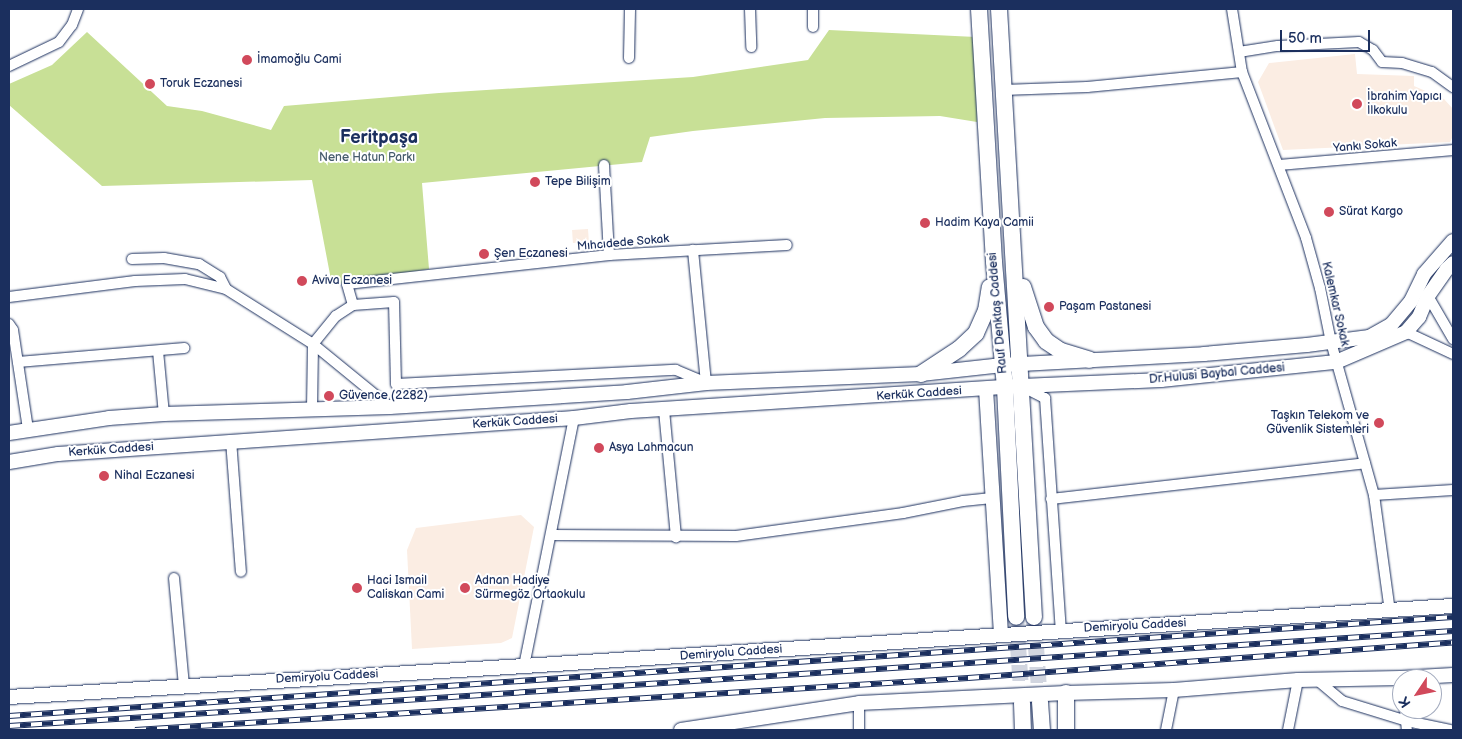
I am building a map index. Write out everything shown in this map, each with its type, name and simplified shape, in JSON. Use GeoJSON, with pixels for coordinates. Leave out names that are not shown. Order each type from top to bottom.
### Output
{"type":"FeatureCollection","features":[{"type":"Feature","properties":{"kind":"main road","name":"Rauf Denktaş Caddesi"},"geometry":{"type":"LineString","coordinates":[[979,9],[994,262],[1005,388],[1016,617]]}},
{"type":"Feature","properties":{"kind":"main road","name":"Rauf Denktaş Caddesi"},"geometry":{"type":"LineString","coordinates":[[999,9],[1021,364],[1034,617]]}},
{"type":"Feature","properties":{"kind":"main road"},"geometry":{"type":"LineString","coordinates":[[1014,251],[1032,318],[1040,335],[1061,351],[1090,360]]}},
{"type":"Feature","properties":{"kind":"main road"},"geometry":{"type":"LineString","coordinates":[[921,374],[958,349],[976,332],[989,298],[994,262]]}},
{"type":"Feature","properties":{"kind":"main road"},"geometry":{"type":"LineString","coordinates":[[1066,693],[1066,730]]}},
{"type":"Feature","properties":{"kind":"main road"},"geometry":{"type":"LineString","coordinates":[[1040,702],[1042,730]]}},
{"type":"Feature","properties":{"kind":"main road"},"geometry":{"type":"LineString","coordinates":[[1022,703],[1023,730]]}},
{"type":"Feature","properties":{"kind":"street"},"geometry":{"type":"LineString","coordinates":[[9,66],[59,42],[72,25],[78,9]]}},
{"type":"Feature","properties":{"kind":"street"},"geometry":{"type":"LineString","coordinates":[[629,58],[630,9]]}},
{"type":"Feature","properties":{"kind":"street"},"geometry":{"type":"LineString","coordinates":[[750,9],[751,47]]}},
{"type":"Feature","properties":{"kind":"street"},"geometry":{"type":"LineString","coordinates":[[813,9],[813,28]]}},
{"type":"Feature","properties":{"kind":"street","name":"Kalemkar Sokak"},"geometry":{"type":"LineString","coordinates":[[1232,9],[1242,72],[1306,238],[1320,288],[1336,362],[1374,495],[1390,612]]}},
{"type":"Feature","properties":{"kind":"street"},"geometry":{"type":"LineString","coordinates":[[1239,52],[1278,46],[1359,42],[1373,50],[1382,62],[1402,63],[1432,72],[1453,87]]}},
{"type":"Feature","properties":{"kind":"street"},"geometry":{"type":"LineString","coordinates":[[1003,90],[1087,87],[1242,72]]}},
{"type":"Feature","properties":{"kind":"street","name":"Yankı Sokak"},"geometry":{"type":"LineString","coordinates":[[1279,166],[1453,150]]}},
{"type":"Feature","properties":{"kind":"street"},"geometry":{"type":"LineString","coordinates":[[604,166],[609,255]]}},
{"type":"Feature","properties":{"kind":"street","name":"Dr.Hulusi Baybal Caddesi"},"geometry":{"type":"LineString","coordinates":[[1003,365],[1204,354],[1369,337],[1391,325],[1411,301],[1424,274],[1453,241]]}},
{"type":"Feature","properties":{"kind":"street","name":"Mıhcıdede Sokak"},"geometry":{"type":"LineString","coordinates":[[353,306],[347,284],[609,255],[787,245]]}},
{"type":"Feature","properties":{"kind":"street"},"geometry":{"type":"LineString","coordinates":[[312,409],[314,344],[336,316],[353,306],[394,302],[396,384],[676,370],[706,383],[693,250]]}},
{"type":"Feature","properties":{"kind":"street"},"geometry":{"type":"LineString","coordinates":[[132,259],[164,258],[199,264],[220,277],[226,289]]}},
{"type":"Feature","properties":{"kind":"street"},"geometry":{"type":"LineString","coordinates":[[1453,264],[1447,269],[1428,296],[1419,317],[1406,332],[1453,354]]}},
{"type":"Feature","properties":{"kind":"street"},"geometry":{"type":"LineString","coordinates":[[9,298],[143,281],[185,279],[226,289],[314,344],[390,406]]}},
{"type":"Feature","properties":{"kind":"street"},"geometry":{"type":"LineString","coordinates":[[1428,296],[1453,339]]}},
{"type":"Feature","properties":{"kind":"street"},"geometry":{"type":"LineString","coordinates":[[9,324],[13,330],[28,429]]}},
{"type":"Feature","properties":{"kind":"street","name":"Dr.Hulusi Baybal Caddesi"},"geometry":{"type":"LineString","coordinates":[[1022,386],[1161,380],[1336,362],[1406,332]]}},
{"type":"Feature","properties":{"kind":"street"},"geometry":{"type":"LineString","coordinates":[[18,362],[158,352],[184,348]]}},
{"type":"Feature","properties":{"kind":"street"},"geometry":{"type":"LineString","coordinates":[[158,352],[164,414]]}},
{"type":"Feature","properties":{"kind":"street","name":"Kerkük Caddesi"},"geometry":{"type":"LineString","coordinates":[[9,433],[109,418],[164,414],[390,406],[627,392],[706,383],[921,374],[1003,365]]}},
{"type":"Feature","properties":{"kind":"street"},"geometry":{"type":"LineString","coordinates":[[1022,386],[1045,398],[1062,630]]}},
{"type":"Feature","properties":{"kind":"street","name":"Kerkük Caddesi"},"geometry":{"type":"LineString","coordinates":[[9,462],[58,454],[231,440],[1022,386]]}},
{"type":"Feature","properties":{"kind":"street"},"geometry":{"type":"LineString","coordinates":[[986,389],[1001,634]]}},
{"type":"Feature","properties":{"kind":"street"},"geometry":{"type":"LineString","coordinates":[[664,410],[676,537]]}},
{"type":"Feature","properties":{"kind":"street"},"geometry":{"type":"LineString","coordinates":[[524,666],[574,418]]}},
{"type":"Feature","properties":{"kind":"street"},"geometry":{"type":"LineString","coordinates":[[231,440],[241,572]]}},
{"type":"Feature","properties":{"kind":"street"},"geometry":{"type":"LineString","coordinates":[[1051,499],[1365,463]]}},
{"type":"Feature","properties":{"kind":"street"},"geometry":{"type":"LineString","coordinates":[[1374,495],[1453,490]]}},
{"type":"Feature","properties":{"kind":"street"},"geometry":{"type":"LineString","coordinates":[[551,535],[736,536],[903,513],[992,498]]}},
{"type":"Feature","properties":{"kind":"street"},"geometry":{"type":"LineString","coordinates":[[174,578],[184,685]]}},
{"type":"Feature","properties":{"kind":"street","name":"Demiryolu Caddesi"},"geometry":{"type":"LineString","coordinates":[[9,697],[524,666],[1062,630],[1390,612],[1453,606]]}},
{"type":"Feature","properties":{"kind":"street"},"geometry":{"type":"LineString","coordinates":[[681,730],[859,703],[1174,690],[1298,680],[1392,683]]}},
{"type":"Feature","properties":{"kind":"street"},"geometry":{"type":"LineString","coordinates":[[1288,730],[1298,680]]}},
{"type":"Feature","properties":{"kind":"street"},"geometry":{"type":"LineString","coordinates":[[1316,680],[1342,700],[1407,726],[1450,730]]}},
{"type":"Feature","properties":{"kind":"street"},"geometry":{"type":"LineString","coordinates":[[1166,730],[1174,690]]}},
{"type":"Feature","properties":{"kind":"street"},"geometry":{"type":"LineString","coordinates":[[859,703],[859,730]]}},
{"type":"Feature","properties":{"kind":"shaded area","name":"İbrahim Yapıcı İlkokulu"},"geometry":{"type":"Polygon","coordinates":[[[1355,54],[1357,74],[1414,76],[1414,86],[1444,99],[1453,109],[1453,136],[1450,142],[1283,150],[1258,82],[1269,63],[1355,54]]]}},
{"type":"Feature","properties":{"kind":"shaded area"},"geometry":{"type":"Polygon","coordinates":[[[588,229],[589,242],[573,243],[572,230],[588,229]]]}},
{"type":"Feature","properties":{"kind":"shaded area","name":"Adnan Hadiye Sürmegöz Ortaokulu"},"geometry":{"type":"Polygon","coordinates":[[[521,515],[534,527],[512,638],[501,643],[412,649],[407,550],[416,528],[521,515]]]}},
{"type":"Feature","properties":{"kind":"green space","name":"Nene Hatun Parkı"},"geometry":{"type":"Polygon","coordinates":[[[829,30],[976,37],[977,122],[940,116],[825,118],[693,131],[650,137],[642,162],[422,183],[429,269],[332,285],[312,180],[102,186],[9,105],[9,84],[52,65],[87,32],[167,106],[202,111],[271,130],[284,106],[439,93],[693,77],[808,60],[829,30]]]}},
{"type":"Feature","properties":{"kind":"tunnel"},"geometry":{"type":"LineString","coordinates":[[1016,617],[1022,703]]}},
{"type":"Feature","properties":{"kind":"tunnel"},"geometry":{"type":"LineString","coordinates":[[1034,619],[1040,702]]}},
{"type":"Feature","properties":{"kind":"railway"},"geometry":{"type":"LineString","coordinates":[[9,716],[1453,617]]}},
{"type":"Feature","properties":{"kind":"railway"},"geometry":{"type":"LineString","coordinates":[[9,726],[1453,631]]}},
{"type":"Feature","properties":{"kind":"railway"},"geometry":{"type":"LineString","coordinates":[[135,730],[968,678],[1453,642]]}},
{"type":"Feature","properties":{"kind":"place","name":"İmamoğlu Cami"},"geometry":{"type":"Point","coordinates":[247,60]}},
{"type":"Feature","properties":{"kind":"place","name":"Toruk Eczanesi"},"geometry":{"type":"Point","coordinates":[150,84]}},
{"type":"Feature","properties":{"kind":"place","name":"İbrahim Yapıcı İlkokulu"},"geometry":{"type":"Point","coordinates":[1357,104]}},
{"type":"Feature","properties":{"kind":"place","name":"Tepe Bilişim"},"geometry":{"type":"Point","coordinates":[535,182]}},
{"type":"Feature","properties":{"kind":"place","name":"Sürat Kargo"},"geometry":{"type":"Point","coordinates":[1329,212]}},
{"type":"Feature","properties":{"kind":"place","name":"Hadim Kaya Camii"},"geometry":{"type":"Point","coordinates":[925,223]}},
{"type":"Feature","properties":{"kind":"place","name":"Şen Eczanesi"},"geometry":{"type":"Point","coordinates":[484,254]}},
{"type":"Feature","properties":{"kind":"place","name":"Aviva Eczanesi"},"geometry":{"type":"Point","coordinates":[302,281]}},
{"type":"Feature","properties":{"kind":"place","name":"Paşam Pastanesi"},"geometry":{"type":"Point","coordinates":[1049,307]}},
{"type":"Feature","properties":{"kind":"place","name":"Güvence (2282)"},"geometry":{"type":"Point","coordinates":[329,396]}},
{"type":"Feature","properties":{"kind":"place","name":"Taşkın Telekom ve Güvenlik Sistemleri"},"geometry":{"type":"Point","coordinates":[1379,423]}},
{"type":"Feature","properties":{"kind":"place","name":"Asya Lahmacun"},"geometry":{"type":"Point","coordinates":[599,448]}},
{"type":"Feature","properties":{"kind":"place","name":"Nihal Eczanesi"},"geometry":{"type":"Point","coordinates":[104,476]}},
{"type":"Feature","properties":{"kind":"place","name":"Haci Ismail Caliskan Cami"},"geometry":{"type":"Point","coordinates":[357,588]}},
{"type":"Feature","properties":{"kind":"place","name":"Adnan Hadiye Sürmegöz Ortaokulu"},"geometry":{"type":"Point","coordinates":[465,588]}},
{"type":"Feature","properties":{"kind":"district","name":"Feritpaşa"},"geometry":{"type":"Point","coordinates":[379,138]}}]}
